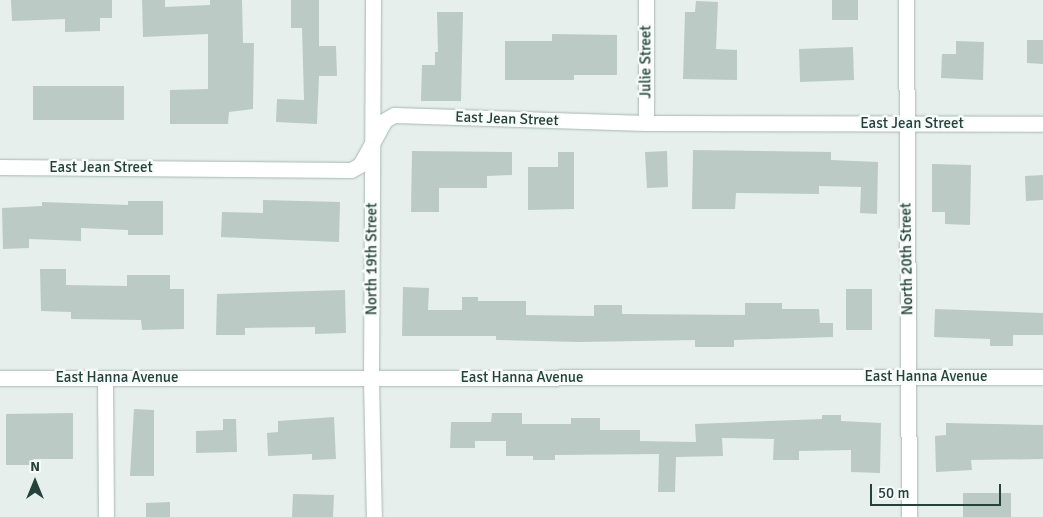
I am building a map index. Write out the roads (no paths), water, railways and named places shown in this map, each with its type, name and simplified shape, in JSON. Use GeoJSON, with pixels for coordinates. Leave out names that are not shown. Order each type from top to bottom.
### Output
{"type":"FeatureCollection","features":[{"type":"Feature","properties":{"kind":"street","name":"North 19th Street"},"geometry":{"type":"LineString","coordinates":[[373,0],[371,379],[374,517]]}},
{"type":"Feature","properties":{"kind":"street","name":"Julie Street"},"geometry":{"type":"LineString","coordinates":[[646,0],[646,123]]}},
{"type":"Feature","properties":{"kind":"street","name":"North 20th Street"},"geometry":{"type":"LineString","coordinates":[[906,0],[909,517]]}},
{"type":"Feature","properties":{"kind":"street","name":"East Jean Street"},"geometry":{"type":"LineString","coordinates":[[0,167],[351,170],[360,165],[385,120],[394,115],[646,123],[1043,124]]}},
{"type":"Feature","properties":{"kind":"street","name":"East Hanna Avenue"},"geometry":{"type":"LineString","coordinates":[[0,378],[371,379],[1043,376]]}},
{"type":"Feature","properties":{"kind":"street"},"geometry":{"type":"LineString","coordinates":[[105,378],[106,517]]}}]}
